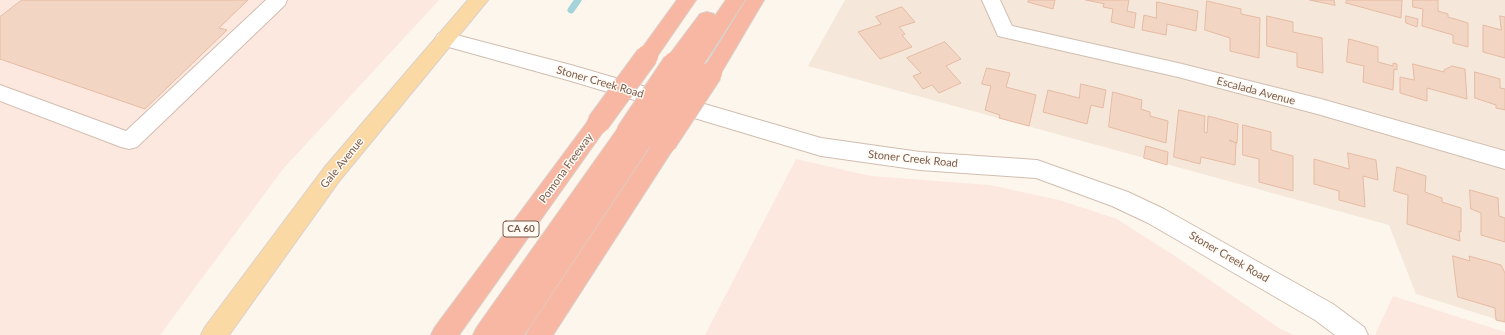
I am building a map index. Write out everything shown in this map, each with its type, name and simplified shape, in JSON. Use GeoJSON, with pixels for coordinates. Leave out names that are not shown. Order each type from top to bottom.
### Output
{"type":"FeatureCollection","features":[{"type":"Feature","properties":{"kind":"highway"},"geometry":{"type":"LineString","coordinates":[[647,56],[678,0]]}},
{"type":"Feature","properties":{"kind":"highway","name":"Pomona Freeway"},"geometry":{"type":"LineString","coordinates":[[444,335],[687,0]]}},
{"type":"Feature","properties":{"kind":"highway"},"geometry":{"type":"LineString","coordinates":[[692,68],[720,0]]}},
{"type":"Feature","properties":{"kind":"highway"},"geometry":{"type":"LineString","coordinates":[[510,335],[646,138],[736,0]]}},
{"type":"Feature","properties":{"kind":"highway"},"geometry":{"type":"LineString","coordinates":[[539,335],[646,138],[692,68],[754,0]]}},
{"type":"Feature","properties":{"kind":"highway"},"geometry":{"type":"LineString","coordinates":[[486,335],[646,138]]}},
{"type":"Feature","properties":{"kind":"main road","name":"Gale Avenue"},"geometry":{"type":"LineString","coordinates":[[214,335],[332,174],[479,0]]}},
{"type":"Feature","properties":{"kind":"street"},"geometry":{"type":"LineString","coordinates":[[0,93],[129,142],[278,0]]}},
{"type":"Feature","properties":{"kind":"street","name":"Escalada Avenue"},"geometry":{"type":"LineString","coordinates":[[991,0],[1005,31],[1185,72],[1320,107],[1505,160]]}},
{"type":"Feature","properties":{"kind":"street","name":"Stoner Creek Road"},"geometry":{"type":"LineString","coordinates":[[445,39],[571,73],[821,147],[920,161],[1037,169],[1120,199],[1156,216],[1324,312],[1355,335]]}},
{"type":"Feature","properties":{"kind":"shaded area"},"geometry":{"type":"Polygon","coordinates":[[[0,0],[439,0],[283,169],[160,335],[0,335],[0,0]]]}},
{"type":"Feature","properties":{"kind":"shaded area"},"geometry":{"type":"Polygon","coordinates":[[[845,0],[1505,0],[1505,322],[1416,294],[1389,225],[808,66],[845,0]]]}},
{"type":"Feature","properties":{"kind":"shaded area"},"geometry":{"type":"Polygon","coordinates":[[[796,159],[871,176],[990,185],[1059,200],[1117,219],[1178,258],[1279,328],[1294,335],[705,335],[796,159]]]}},
{"type":"Feature","properties":{"kind":"shaded area"},"geometry":{"type":"Polygon","coordinates":[[[1393,296],[1505,332],[1505,335],[1375,335],[1393,296]]]}},
{"type":"Feature","properties":{"kind":"building"},"geometry":{"type":"Polygon","coordinates":[[[22,0],[248,0],[219,28],[227,30],[145,109],[0,59],[0,17],[22,0]]]}},
{"type":"Feature","properties":{"kind":"building"},"geometry":{"type":"Polygon","coordinates":[[[1029,0],[1055,0],[1053,9],[1028,2],[1029,0]]]}},
{"type":"Feature","properties":{"kind":"building"},"geometry":{"type":"Polygon","coordinates":[[[1086,0],[1129,0],[1127,11],[1136,13],[1134,28],[1111,22],[1113,9],[1103,7],[1104,4],[1086,0]]]}},
{"type":"Feature","properties":{"kind":"building"},"geometry":{"type":"Polygon","coordinates":[[[1310,0],[1334,0],[1335,5],[1310,0]]]}},
{"type":"Feature","properties":{"kind":"building"},"geometry":{"type":"Polygon","coordinates":[[[1347,0],[1402,0],[1401,18],[1346,3],[1347,0]]]}},
{"type":"Feature","properties":{"kind":"building"},"geometry":{"type":"Polygon","coordinates":[[[1413,0],[1438,0],[1438,11],[1448,14],[1448,17],[1468,23],[1468,47],[1453,43],[1453,35],[1422,26],[1423,9],[1413,7],[1413,0]]]}},
{"type":"Feature","properties":{"kind":"building"},"geometry":{"type":"Polygon","coordinates":[[[1207,1],[1241,9],[1241,14],[1260,18],[1259,58],[1230,51],[1230,38],[1205,30],[1207,1]]]}},
{"type":"Feature","properties":{"kind":"building"},"geometry":{"type":"Polygon","coordinates":[[[1157,2],[1198,11],[1196,31],[1167,24],[1166,35],[1142,30],[1144,15],[1156,18],[1157,2]]]}},
{"type":"Feature","properties":{"kind":"building"},"geometry":{"type":"Polygon","coordinates":[[[902,7],[915,22],[899,27],[905,34],[902,35],[912,47],[880,59],[858,32],[881,24],[876,17],[902,7]]]}},
{"type":"Feature","properties":{"kind":"building"},"geometry":{"type":"Polygon","coordinates":[[[1267,16],[1293,22],[1293,32],[1322,38],[1323,73],[1297,67],[1297,53],[1267,46],[1267,16]]]}},
{"type":"Feature","properties":{"kind":"building"},"geometry":{"type":"Polygon","coordinates":[[[1406,16],[1418,19],[1417,27],[1406,23],[1406,16]]]}},
{"type":"Feature","properties":{"kind":"building"},"geometry":{"type":"Polygon","coordinates":[[[1500,16],[1505,17],[1505,58],[1483,52],[1483,25],[1501,30],[1500,16]]]}},
{"type":"Feature","properties":{"kind":"building"},"geometry":{"type":"Polygon","coordinates":[[[1349,39],[1378,47],[1378,62],[1393,66],[1393,63],[1397,64],[1397,70],[1394,69],[1393,90],[1363,82],[1364,66],[1347,62],[1349,39]]]}},
{"type":"Feature","properties":{"kind":"building"},"geometry":{"type":"Polygon","coordinates":[[[945,42],[961,59],[946,66],[961,83],[939,93],[932,85],[923,89],[913,76],[921,73],[907,58],[945,42]]]}},
{"type":"Feature","properties":{"kind":"building"},"geometry":{"type":"Polygon","coordinates":[[[1413,64],[1444,72],[1444,70],[1452,66],[1465,69],[1467,99],[1427,88],[1427,101],[1400,93],[1400,77],[1414,80],[1413,64]]]}},
{"type":"Feature","properties":{"kind":"building"},"geometry":{"type":"Polygon","coordinates":[[[987,68],[1010,73],[1006,87],[1036,95],[1029,126],[999,118],[1000,115],[985,110],[991,86],[982,84],[987,68]]]}},
{"type":"Feature","properties":{"kind":"building"},"geometry":{"type":"Polygon","coordinates":[[[1475,72],[1500,79],[1500,88],[1505,89],[1505,110],[1496,108],[1496,105],[1475,98],[1475,72]]]}},
{"type":"Feature","properties":{"kind":"building"},"geometry":{"type":"Polygon","coordinates":[[[1081,84],[1106,90],[1103,108],[1091,105],[1087,124],[1043,112],[1048,90],[1079,98],[1081,84]]]}},
{"type":"Feature","properties":{"kind":"building"},"geometry":{"type":"Polygon","coordinates":[[[1113,92],[1142,100],[1141,109],[1150,112],[1150,116],[1168,121],[1166,143],[1109,127],[1113,92]]]}},
{"type":"Feature","properties":{"kind":"building"},"geometry":{"type":"Polygon","coordinates":[[[1179,110],[1205,116],[1204,132],[1207,133],[1208,116],[1238,124],[1237,143],[1229,140],[1236,143],[1235,165],[1201,157],[1200,164],[1174,157],[1179,110]]]}},
{"type":"Feature","properties":{"kind":"building"},"geometry":{"type":"Polygon","coordinates":[[[1243,125],[1271,132],[1271,150],[1293,156],[1293,191],[1259,182],[1259,159],[1243,155],[1243,125]]]}},
{"type":"Feature","properties":{"kind":"building"},"geometry":{"type":"Polygon","coordinates":[[[1146,146],[1168,152],[1167,165],[1144,158],[1146,146]]]}},
{"type":"Feature","properties":{"kind":"building"},"geometry":{"type":"Polygon","coordinates":[[[1348,153],[1376,160],[1378,180],[1363,176],[1365,207],[1339,200],[1339,191],[1314,184],[1314,159],[1349,169],[1348,153]]]}},
{"type":"Feature","properties":{"kind":"building"},"geometry":{"type":"Polygon","coordinates":[[[1397,167],[1426,176],[1425,192],[1442,198],[1442,202],[1461,208],[1461,232],[1459,231],[1460,241],[1407,224],[1408,195],[1394,191],[1397,167]]]}},
{"type":"Feature","properties":{"kind":"building"},"geometry":{"type":"Polygon","coordinates":[[[1470,190],[1498,198],[1499,216],[1505,218],[1505,242],[1481,235],[1481,213],[1471,209],[1470,190]]]}},
{"type":"Feature","properties":{"kind":"building"},"geometry":{"type":"Polygon","coordinates":[[[1453,256],[1470,261],[1469,256],[1501,265],[1505,273],[1505,322],[1496,320],[1495,308],[1458,297],[1453,256]]]}},
{"type":"Feature","properties":{"kind":"waterway"},"geometry":{"type":"LineString","coordinates":[[571,10],[578,0]]}}]}
